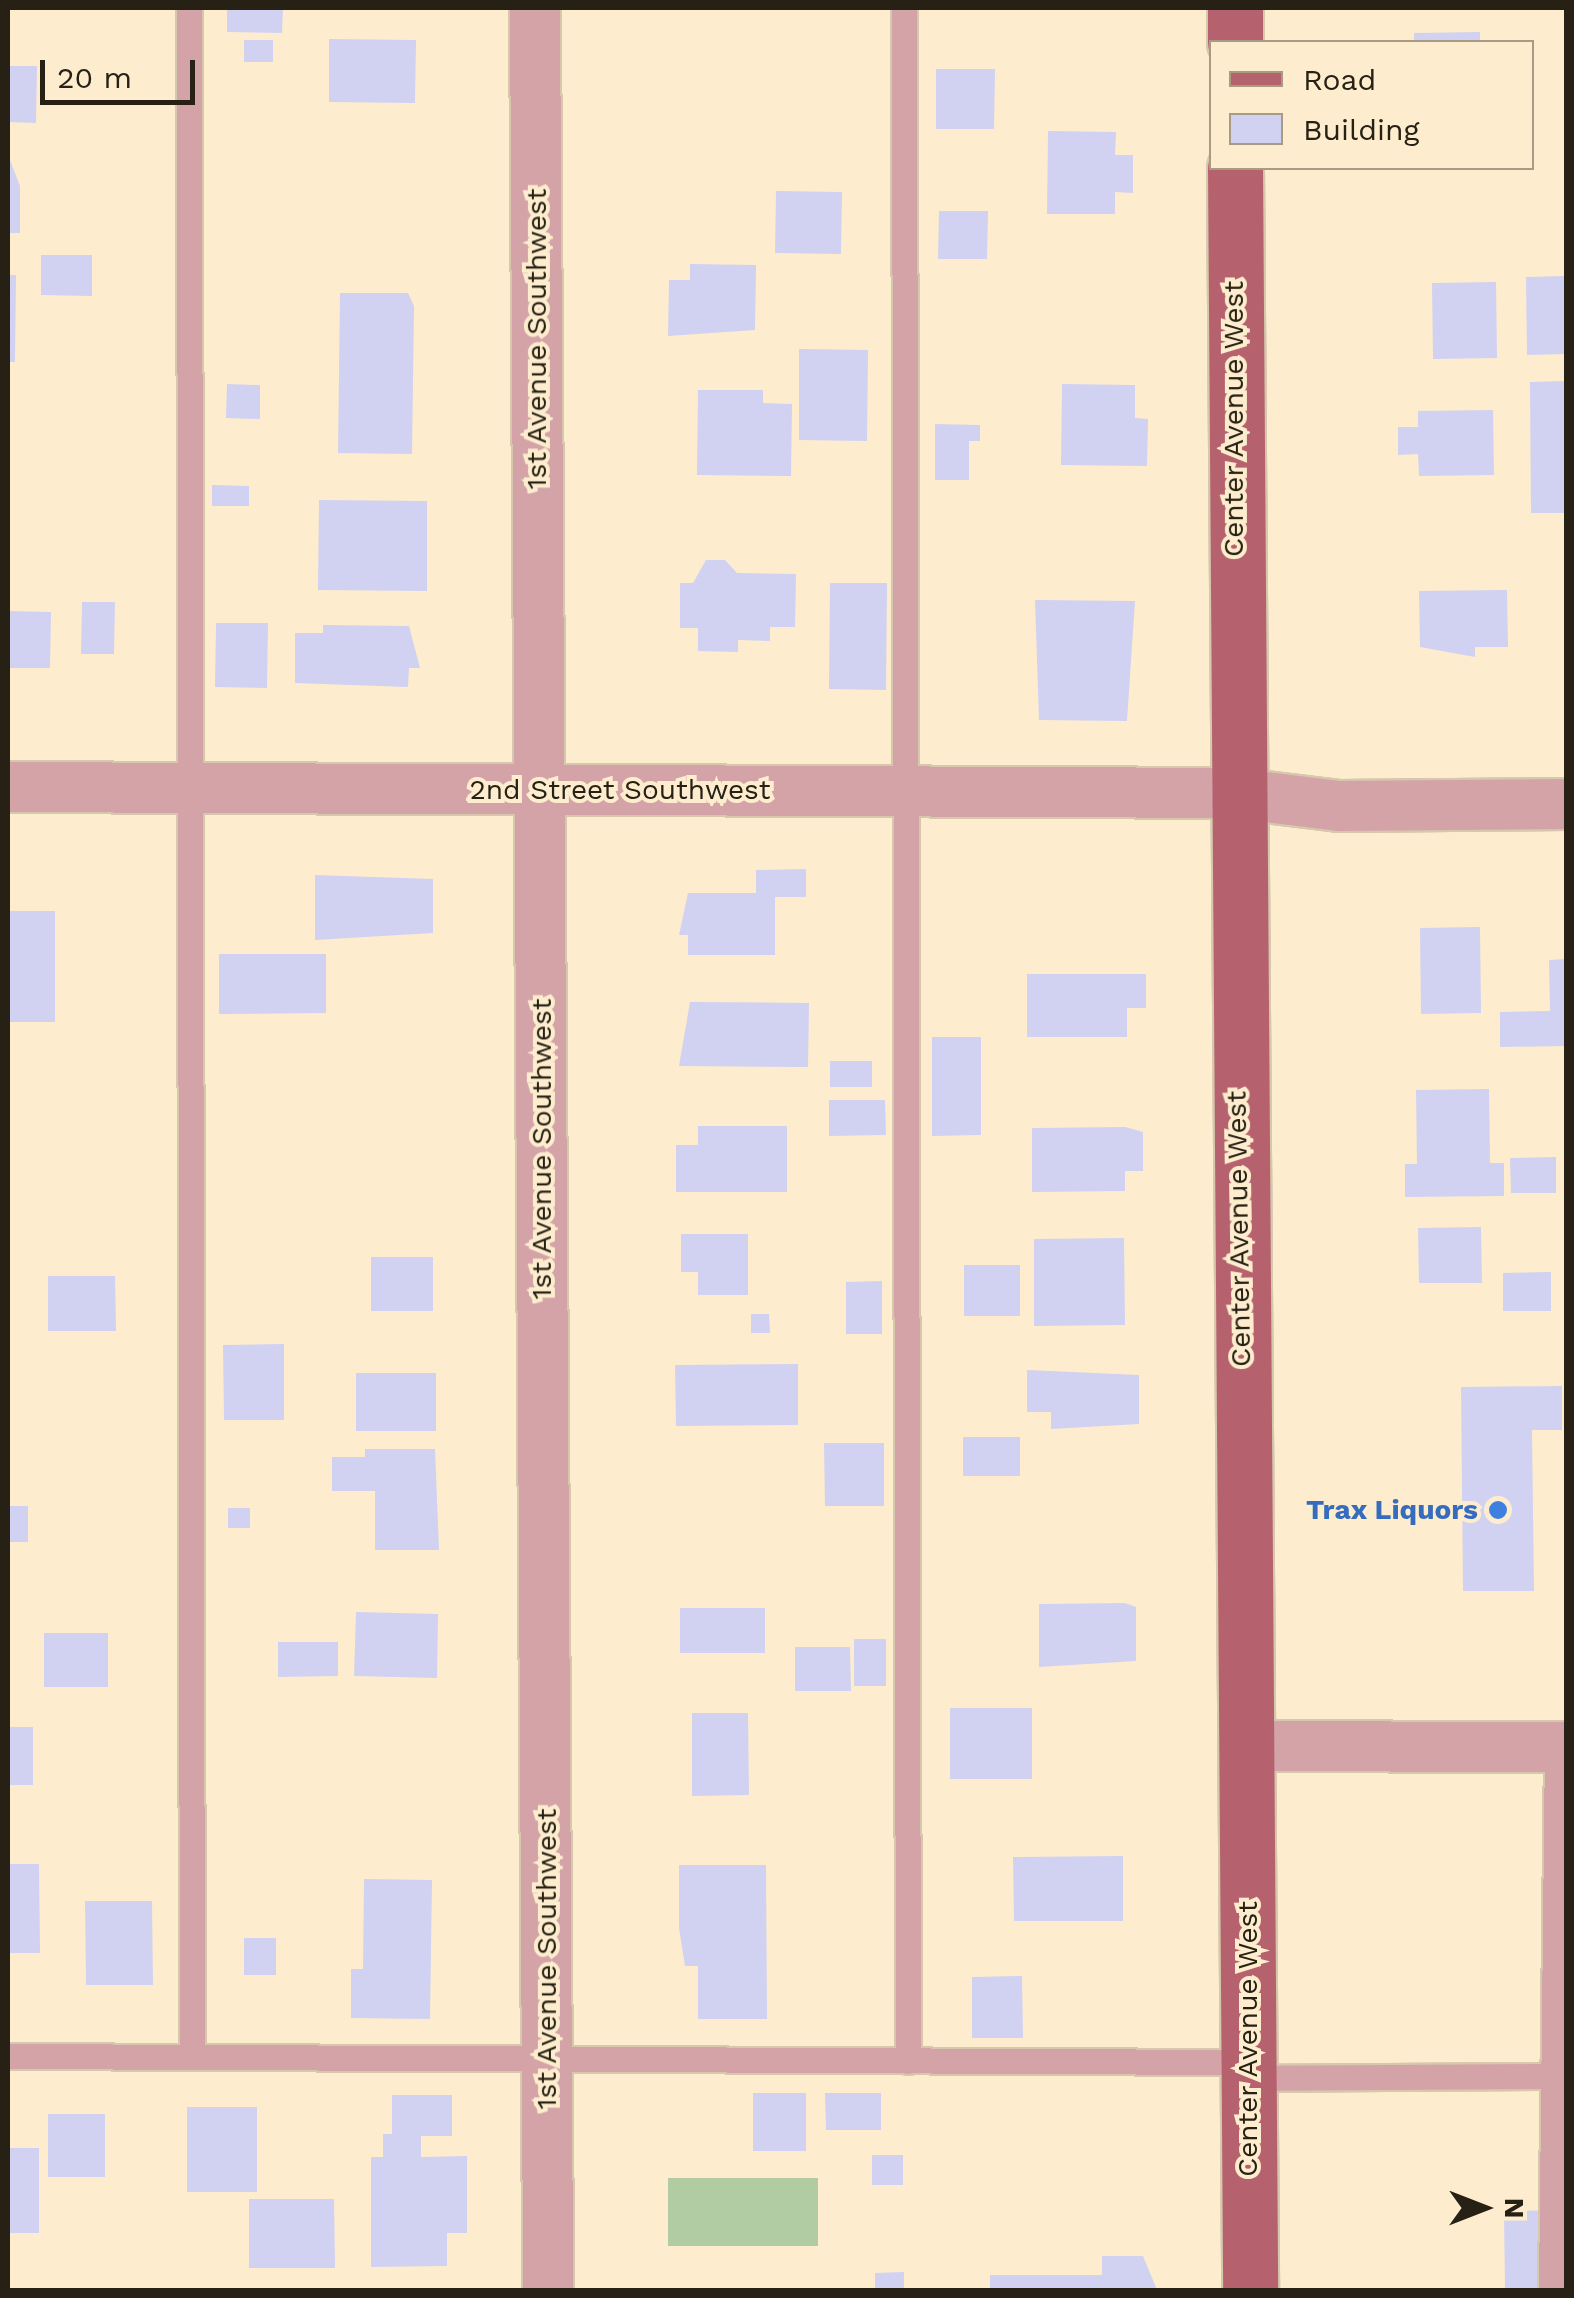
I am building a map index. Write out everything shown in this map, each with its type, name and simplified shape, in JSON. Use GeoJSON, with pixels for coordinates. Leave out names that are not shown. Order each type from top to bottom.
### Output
{"type":"FeatureCollection","features":[{"type":"Feature","properties":{"kind":"main road"},"geometry":{"type":"LineString","coordinates":[[1235,8],[1235,40]]}},
{"type":"Feature","properties":{"kind":"main road","name":"Center Avenue West"},"geometry":{"type":"LineString","coordinates":[[1234,170],[1233,793],[1250,2290]]}},
{"type":"Feature","properties":{"kind":"street","name":"1st Avenue Southwest"},"geometry":{"type":"LineString","coordinates":[[535,8],[548,2290]]}},
{"type":"Feature","properties":{"kind":"street","name":"2nd Street Southwest"},"geometry":{"type":"LineString","coordinates":[[8,787],[1233,793],[1339,806],[1566,804]]}},
{"type":"Feature","properties":{"kind":"street"},"geometry":{"type":"LineString","coordinates":[[1246,1746],[1562,1748]]}},
{"type":"Feature","properties":{"kind":"lane"},"geometry":{"type":"LineString","coordinates":[[189,8],[192,2057]]}},
{"type":"Feature","properties":{"kind":"lane"},"geometry":{"type":"LineString","coordinates":[[904,8],[908,2060]]}},
{"type":"Feature","properties":{"kind":"lane"},"geometry":{"type":"LineString","coordinates":[[1551,2290],[1562,1748]]}},
{"type":"Feature","properties":{"kind":"lane"},"geometry":{"type":"LineString","coordinates":[[8,2056],[908,2060],[1558,2076]]}},
{"type":"Feature","properties":{"kind":"green space"},"geometry":{"type":"Polygon","coordinates":[[[668,2178],[818,2178],[818,2246],[668,2246],[668,2178]]]}},
{"type":"Feature","properties":{"kind":"building"},"geometry":{"type":"Polygon","coordinates":[[[227,8],[283,8],[282,33],[227,32],[227,8]]]}},
{"type":"Feature","properties":{"kind":"building"},"geometry":{"type":"Polygon","coordinates":[[[1480,32],[1480,40],[1414,40],[1414,33],[1480,32]]]}},
{"type":"Feature","properties":{"kind":"building"},"geometry":{"type":"Polygon","coordinates":[[[329,39],[416,40],[415,103],[329,102],[329,39]]]}},
{"type":"Feature","properties":{"kind":"building"},"geometry":{"type":"Polygon","coordinates":[[[244,40],[273,40],[273,62],[244,62],[244,40]]]}},
{"type":"Feature","properties":{"kind":"building"},"geometry":{"type":"Polygon","coordinates":[[[8,66],[37,66],[36,123],[8,122],[8,66]]]}},
{"type":"Feature","properties":{"kind":"building"},"geometry":{"type":"Polygon","coordinates":[[[936,69],[995,69],[994,129],[936,129],[936,69]]]}},
{"type":"Feature","properties":{"kind":"building"},"geometry":{"type":"Polygon","coordinates":[[[1048,131],[1116,132],[1115,155],[1133,155],[1133,193],[1115,192],[1115,214],[1047,214],[1048,131]]]}},
{"type":"Feature","properties":{"kind":"building"},"geometry":{"type":"Polygon","coordinates":[[[8,155],[20,186],[20,233],[8,233],[8,155]]]}},
{"type":"Feature","properties":{"kind":"building"},"geometry":{"type":"Polygon","coordinates":[[[776,191],[842,192],[841,254],[775,253],[776,191]]]}},
{"type":"Feature","properties":{"kind":"building"},"geometry":{"type":"Polygon","coordinates":[[[939,211],[988,211],[987,259],[938,259],[939,211]]]}},
{"type":"Feature","properties":{"kind":"building"},"geometry":{"type":"Polygon","coordinates":[[[41,255],[92,255],[92,296],[41,295],[41,255]]]}},
{"type":"Feature","properties":{"kind":"building"},"geometry":{"type":"Polygon","coordinates":[[[690,264],[756,265],[755,330],[668,336],[669,280],[690,280],[690,264]]]}},
{"type":"Feature","properties":{"kind":"building"},"geometry":{"type":"Polygon","coordinates":[[[8,275],[16,275],[15,362],[8,362],[8,275]]]}},
{"type":"Feature","properties":{"kind":"building"},"geometry":{"type":"Polygon","coordinates":[[[1566,276],[1566,354],[1527,355],[1526,277],[1566,276]]]}},
{"type":"Feature","properties":{"kind":"building"},"geometry":{"type":"Polygon","coordinates":[[[1496,282],[1497,358],[1433,359],[1432,283],[1496,282]]]}},
{"type":"Feature","properties":{"kind":"building"},"geometry":{"type":"Polygon","coordinates":[[[340,293],[408,293],[414,306],[412,454],[338,453],[340,293]]]}},
{"type":"Feature","properties":{"kind":"building"},"geometry":{"type":"Polygon","coordinates":[[[799,349],[868,350],[867,441],[799,440],[799,349]]]}},
{"type":"Feature","properties":{"kind":"building"},"geometry":{"type":"Polygon","coordinates":[[[1566,381],[1566,513],[1531,513],[1530,382],[1566,381]]]}},
{"type":"Feature","properties":{"kind":"building"},"geometry":{"type":"Polygon","coordinates":[[[227,384],[260,385],[260,419],[226,418],[227,384]]]}},
{"type":"Feature","properties":{"kind":"building"},"geometry":{"type":"Polygon","coordinates":[[[1062,384],[1135,385],[1135,418],[1148,419],[1147,466],[1061,465],[1062,384]]]}},
{"type":"Feature","properties":{"kind":"building"},"geometry":{"type":"Polygon","coordinates":[[[698,390],[763,390],[763,403],[792,404],[791,476],[697,475],[698,390]]]}},
{"type":"Feature","properties":{"kind":"building"},"geometry":{"type":"Polygon","coordinates":[[[1493,410],[1494,475],[1419,476],[1418,454],[1398,455],[1398,427],[1418,427],[1418,411],[1493,410]]]}},
{"type":"Feature","properties":{"kind":"building"},"geometry":{"type":"Polygon","coordinates":[[[935,424],[980,425],[980,441],[969,441],[969,480],[935,480],[935,424]]]}},
{"type":"Feature","properties":{"kind":"building"},"geometry":{"type":"Polygon","coordinates":[[[212,485],[249,486],[249,506],[212,506],[212,485]]]}},
{"type":"Feature","properties":{"kind":"building"},"geometry":{"type":"Polygon","coordinates":[[[319,500],[427,501],[427,591],[318,590],[319,500]]]}},
{"type":"Feature","properties":{"kind":"building"},"geometry":{"type":"Polygon","coordinates":[[[706,560],[725,560],[737,573],[796,574],[795,627],[770,627],[770,641],[738,640],[738,652],[698,651],[698,628],[680,628],[680,583],[693,583],[706,560]]]}},
{"type":"Feature","properties":{"kind":"building"},"geometry":{"type":"Polygon","coordinates":[[[830,583],[887,583],[886,690],[829,689],[830,583]]]}},
{"type":"Feature","properties":{"kind":"building"},"geometry":{"type":"Polygon","coordinates":[[[1507,590],[1508,647],[1475,647],[1475,657],[1420,647],[1419,591],[1507,590]]]}},
{"type":"Feature","properties":{"kind":"building"},"geometry":{"type":"Polygon","coordinates":[[[1035,600],[1135,601],[1127,721],[1039,720],[1035,600]]]}},
{"type":"Feature","properties":{"kind":"building"},"geometry":{"type":"Polygon","coordinates":[[[82,602],[115,602],[114,654],[81,654],[82,602]]]}},
{"type":"Feature","properties":{"kind":"building"},"geometry":{"type":"Polygon","coordinates":[[[8,611],[51,612],[50,668],[8,668],[8,611]]]}},
{"type":"Feature","properties":{"kind":"building"},"geometry":{"type":"Polygon","coordinates":[[[216,623],[268,623],[267,688],[215,687],[216,623]]]}},
{"type":"Feature","properties":{"kind":"building"},"geometry":{"type":"Polygon","coordinates":[[[323,625],[409,626],[420,668],[409,668],[408,687],[295,683],[295,633],[323,633],[323,625]]]}},
{"type":"Feature","properties":{"kind":"building"},"geometry":{"type":"Polygon","coordinates":[[[806,869],[806,897],[775,897],[775,955],[688,955],[688,935],[679,935],[688,893],[756,893],[756,870],[806,869]]]}},
{"type":"Feature","properties":{"kind":"building"},"geometry":{"type":"Polygon","coordinates":[[[315,875],[433,879],[433,933],[315,940],[315,875]]]}},
{"type":"Feature","properties":{"kind":"building"},"geometry":{"type":"Polygon","coordinates":[[[8,911],[55,911],[55,1022],[8,1022],[8,911]]]}},
{"type":"Feature","properties":{"kind":"building"},"geometry":{"type":"Polygon","coordinates":[[[1480,927],[1481,1013],[1421,1014],[1420,928],[1480,927]]]}},
{"type":"Feature","properties":{"kind":"building"},"geometry":{"type":"Polygon","coordinates":[[[219,954],[326,954],[326,1013],[219,1014],[219,954]]]}},
{"type":"Feature","properties":{"kind":"building"},"geometry":{"type":"Polygon","coordinates":[[[1566,959],[1566,1046],[1500,1047],[1500,1012],[1550,1011],[1549,960],[1566,959]]]}},
{"type":"Feature","properties":{"kind":"building"},"geometry":{"type":"Polygon","coordinates":[[[1027,974],[1146,974],[1146,1008],[1127,1008],[1127,1037],[1027,1037],[1027,974]]]}},
{"type":"Feature","properties":{"kind":"building"},"geometry":{"type":"Polygon","coordinates":[[[690,1002],[809,1003],[808,1067],[679,1066],[690,1002]]]}},
{"type":"Feature","properties":{"kind":"building"},"geometry":{"type":"Polygon","coordinates":[[[932,1037],[981,1037],[981,1135],[932,1136],[932,1037]]]}},
{"type":"Feature","properties":{"kind":"building"},"geometry":{"type":"Polygon","coordinates":[[[830,1061],[872,1061],[872,1087],[830,1087],[830,1061]]]}},
{"type":"Feature","properties":{"kind":"building"},"geometry":{"type":"Polygon","coordinates":[[[1489,1089],[1490,1163],[1504,1163],[1504,1196],[1405,1197],[1405,1164],[1417,1164],[1416,1090],[1489,1089]]]}},
{"type":"Feature","properties":{"kind":"building"},"geometry":{"type":"Polygon","coordinates":[[[829,1100],[885,1100],[886,1135],[829,1136],[829,1100]]]}},
{"type":"Feature","properties":{"kind":"building"},"geometry":{"type":"Polygon","coordinates":[[[698,1126],[787,1126],[787,1192],[676,1192],[676,1145],[698,1145],[698,1126]]]}},
{"type":"Feature","properties":{"kind":"building"},"geometry":{"type":"Polygon","coordinates":[[[1125,1127],[1143,1132],[1143,1171],[1125,1171],[1125,1191],[1032,1192],[1032,1128],[1125,1127]]]}},
{"type":"Feature","properties":{"kind":"building"},"geometry":{"type":"Polygon","coordinates":[[[1556,1157],[1556,1193],[1511,1193],[1510,1158],[1556,1157]]]}},
{"type":"Feature","properties":{"kind":"building"},"geometry":{"type":"Polygon","coordinates":[[[1481,1227],[1482,1283],[1419,1283],[1418,1228],[1481,1227]]]}},
{"type":"Feature","properties":{"kind":"building"},"geometry":{"type":"Polygon","coordinates":[[[681,1234],[748,1234],[748,1295],[698,1295],[698,1272],[681,1272],[681,1234]]]}},
{"type":"Feature","properties":{"kind":"building"},"geometry":{"type":"Polygon","coordinates":[[[1124,1238],[1125,1325],[1034,1326],[1034,1239],[1124,1238]]]}},
{"type":"Feature","properties":{"kind":"building"},"geometry":{"type":"Polygon","coordinates":[[[371,1257],[433,1257],[433,1311],[371,1311],[371,1257]]]}},
{"type":"Feature","properties":{"kind":"building"},"geometry":{"type":"Polygon","coordinates":[[[964,1265],[1020,1265],[1020,1316],[964,1316],[964,1265]]]}},
{"type":"Feature","properties":{"kind":"building"},"geometry":{"type":"Polygon","coordinates":[[[1551,1272],[1551,1311],[1503,1311],[1503,1273],[1551,1272]]]}},
{"type":"Feature","properties":{"kind":"building"},"geometry":{"type":"Polygon","coordinates":[[[48,1276],[115,1276],[116,1331],[48,1331],[48,1276]]]}},
{"type":"Feature","properties":{"kind":"building"},"geometry":{"type":"Polygon","coordinates":[[[882,1281],[882,1334],[846,1334],[846,1282],[882,1281]]]}},
{"type":"Feature","properties":{"kind":"building"},"geometry":{"type":"Polygon","coordinates":[[[751,1314],[769,1314],[770,1333],[751,1333],[751,1314]]]}},
{"type":"Feature","properties":{"kind":"building"},"geometry":{"type":"Polygon","coordinates":[[[284,1344],[284,1420],[224,1420],[223,1345],[284,1344]]]}},
{"type":"Feature","properties":{"kind":"building"},"geometry":{"type":"Polygon","coordinates":[[[798,1364],[798,1425],[676,1426],[675,1365],[798,1364]]]}},
{"type":"Feature","properties":{"kind":"building"},"geometry":{"type":"Polygon","coordinates":[[[1027,1370],[1139,1375],[1139,1424],[1051,1429],[1051,1412],[1027,1412],[1027,1370]]]}},
{"type":"Feature","properties":{"kind":"building"},"geometry":{"type":"Polygon","coordinates":[[[356,1373],[436,1373],[436,1431],[356,1431],[356,1373]]]}},
{"type":"Feature","properties":{"kind":"building","name":"Trax Liquors"},"geometry":{"type":"Polygon","coordinates":[[[1562,1386],[1562,1430],[1532,1430],[1534,1591],[1463,1591],[1461,1387],[1562,1386]]]}},
{"type":"Feature","properties":{"kind":"building"},"geometry":{"type":"Polygon","coordinates":[[[963,1437],[1020,1437],[1020,1476],[963,1476],[963,1437]]]}},
{"type":"Feature","properties":{"kind":"building"},"geometry":{"type":"Polygon","coordinates":[[[824,1443],[884,1443],[884,1506],[825,1506],[824,1443]]]}},
{"type":"Feature","properties":{"kind":"building"},"geometry":{"type":"Polygon","coordinates":[[[365,1449],[435,1449],[439,1550],[375,1550],[375,1491],[332,1491],[332,1457],[365,1457],[365,1449]]]}},
{"type":"Feature","properties":{"kind":"building"},"geometry":{"type":"Polygon","coordinates":[[[8,1506],[28,1506],[28,1542],[8,1542],[8,1506]]]}},
{"type":"Feature","properties":{"kind":"building"},"geometry":{"type":"Polygon","coordinates":[[[228,1508],[250,1508],[250,1528],[228,1528],[228,1508]]]}},
{"type":"Feature","properties":{"kind":"building"},"geometry":{"type":"Polygon","coordinates":[[[1125,1603],[1136,1607],[1136,1661],[1039,1667],[1039,1604],[1125,1603]]]}},
{"type":"Feature","properties":{"kind":"building"},"geometry":{"type":"Polygon","coordinates":[[[680,1608],[765,1608],[765,1653],[680,1653],[680,1608]]]}},
{"type":"Feature","properties":{"kind":"building"},"geometry":{"type":"Polygon","coordinates":[[[356,1612],[438,1614],[437,1678],[354,1676],[356,1612]]]}},
{"type":"Feature","properties":{"kind":"building"},"geometry":{"type":"Polygon","coordinates":[[[44,1633],[108,1633],[108,1687],[44,1687],[44,1633]]]}},
{"type":"Feature","properties":{"kind":"building"},"geometry":{"type":"Polygon","coordinates":[[[854,1639],[886,1639],[886,1686],[854,1686],[854,1639]]]}},
{"type":"Feature","properties":{"kind":"building"},"geometry":{"type":"Polygon","coordinates":[[[278,1642],[338,1642],[338,1676],[278,1677],[278,1642]]]}},
{"type":"Feature","properties":{"kind":"building"},"geometry":{"type":"Polygon","coordinates":[[[795,1647],[850,1647],[851,1691],[795,1691],[795,1647]]]}},
{"type":"Feature","properties":{"kind":"building"},"geometry":{"type":"Polygon","coordinates":[[[950,1708],[1032,1708],[1032,1779],[950,1779],[950,1708]]]}},
{"type":"Feature","properties":{"kind":"building"},"geometry":{"type":"Polygon","coordinates":[[[692,1713],[748,1713],[749,1795],[692,1796],[692,1713]]]}},
{"type":"Feature","properties":{"kind":"building"},"geometry":{"type":"Polygon","coordinates":[[[8,1727],[33,1727],[33,1785],[8,1785],[8,1727]]]}},
{"type":"Feature","properties":{"kind":"building"},"geometry":{"type":"Polygon","coordinates":[[[1123,1856],[1123,1921],[1014,1921],[1013,1857],[1123,1856]]]}},
{"type":"Feature","properties":{"kind":"building"},"geometry":{"type":"Polygon","coordinates":[[[8,1864],[39,1864],[40,1953],[8,1953],[8,1864]]]}},
{"type":"Feature","properties":{"kind":"building"},"geometry":{"type":"Polygon","coordinates":[[[679,1865],[766,1865],[767,2019],[698,2019],[698,1966],[685,1966],[679,1928],[679,1865]]]}},
{"type":"Feature","properties":{"kind":"building"},"geometry":{"type":"Polygon","coordinates":[[[364,1879],[432,1880],[430,2019],[351,2018],[351,1969],[363,1969],[364,1879]]]}},
{"type":"Feature","properties":{"kind":"building"},"geometry":{"type":"Polygon","coordinates":[[[85,1901],[152,1901],[153,1985],[86,1985],[85,1901]]]}},
{"type":"Feature","properties":{"kind":"building"},"geometry":{"type":"Polygon","coordinates":[[[244,1938],[276,1938],[276,1975],[244,1975],[244,1938]]]}},
{"type":"Feature","properties":{"kind":"building"},"geometry":{"type":"Polygon","coordinates":[[[1022,1976],[1023,2038],[972,2038],[972,1977],[1022,1976]]]}},
{"type":"Feature","properties":{"kind":"building"},"geometry":{"type":"Polygon","coordinates":[[[753,2093],[806,2093],[806,2151],[753,2151],[753,2093]]]}},
{"type":"Feature","properties":{"kind":"building"},"geometry":{"type":"Polygon","coordinates":[[[825,2093],[881,2093],[881,2130],[826,2130],[825,2093]]]}},
{"type":"Feature","properties":{"kind":"building"},"geometry":{"type":"Polygon","coordinates":[[[392,2095],[452,2095],[452,2136],[421,2136],[421,2157],[467,2156],[467,2233],[447,2233],[447,2266],[371,2267],[371,2157],[383,2157],[383,2134],[392,2134],[392,2095]]]}},
{"type":"Feature","properties":{"kind":"building"},"geometry":{"type":"Polygon","coordinates":[[[187,2107],[257,2107],[257,2192],[187,2192],[187,2107]]]}},
{"type":"Feature","properties":{"kind":"building"},"geometry":{"type":"Polygon","coordinates":[[[48,2114],[105,2114],[105,2177],[48,2177],[48,2114]]]}},
{"type":"Feature","properties":{"kind":"building"},"geometry":{"type":"Polygon","coordinates":[[[8,2148],[39,2148],[39,2233],[8,2233],[8,2148]]]}},
{"type":"Feature","properties":{"kind":"building"},"geometry":{"type":"Polygon","coordinates":[[[872,2155],[903,2155],[903,2185],[872,2185],[872,2155]]]}},
{"type":"Feature","properties":{"kind":"building"},"geometry":{"type":"Polygon","coordinates":[[[249,2199],[334,2199],[335,2268],[249,2268],[249,2199]]]}},
{"type":"Feature","properties":{"kind":"building"},"geometry":{"type":"Polygon","coordinates":[[[1566,2210],[1566,2290],[1505,2290],[1504,2211],[1566,2210]]]}},
{"type":"Feature","properties":{"kind":"building"},"geometry":{"type":"Polygon","coordinates":[[[1102,2256],[1143,2256],[1157,2290],[990,2290],[990,2275],[1102,2275],[1102,2256]]]}},
{"type":"Feature","properties":{"kind":"building"},"geometry":{"type":"Polygon","coordinates":[[[904,2272],[904,2290],[875,2290],[875,2273],[904,2272]]]}},
{"type":"Feature","properties":{"kind":"place","name":"Trax Liquors"},"geometry":{"type":"Point","coordinates":[1498,1510]}}]}
